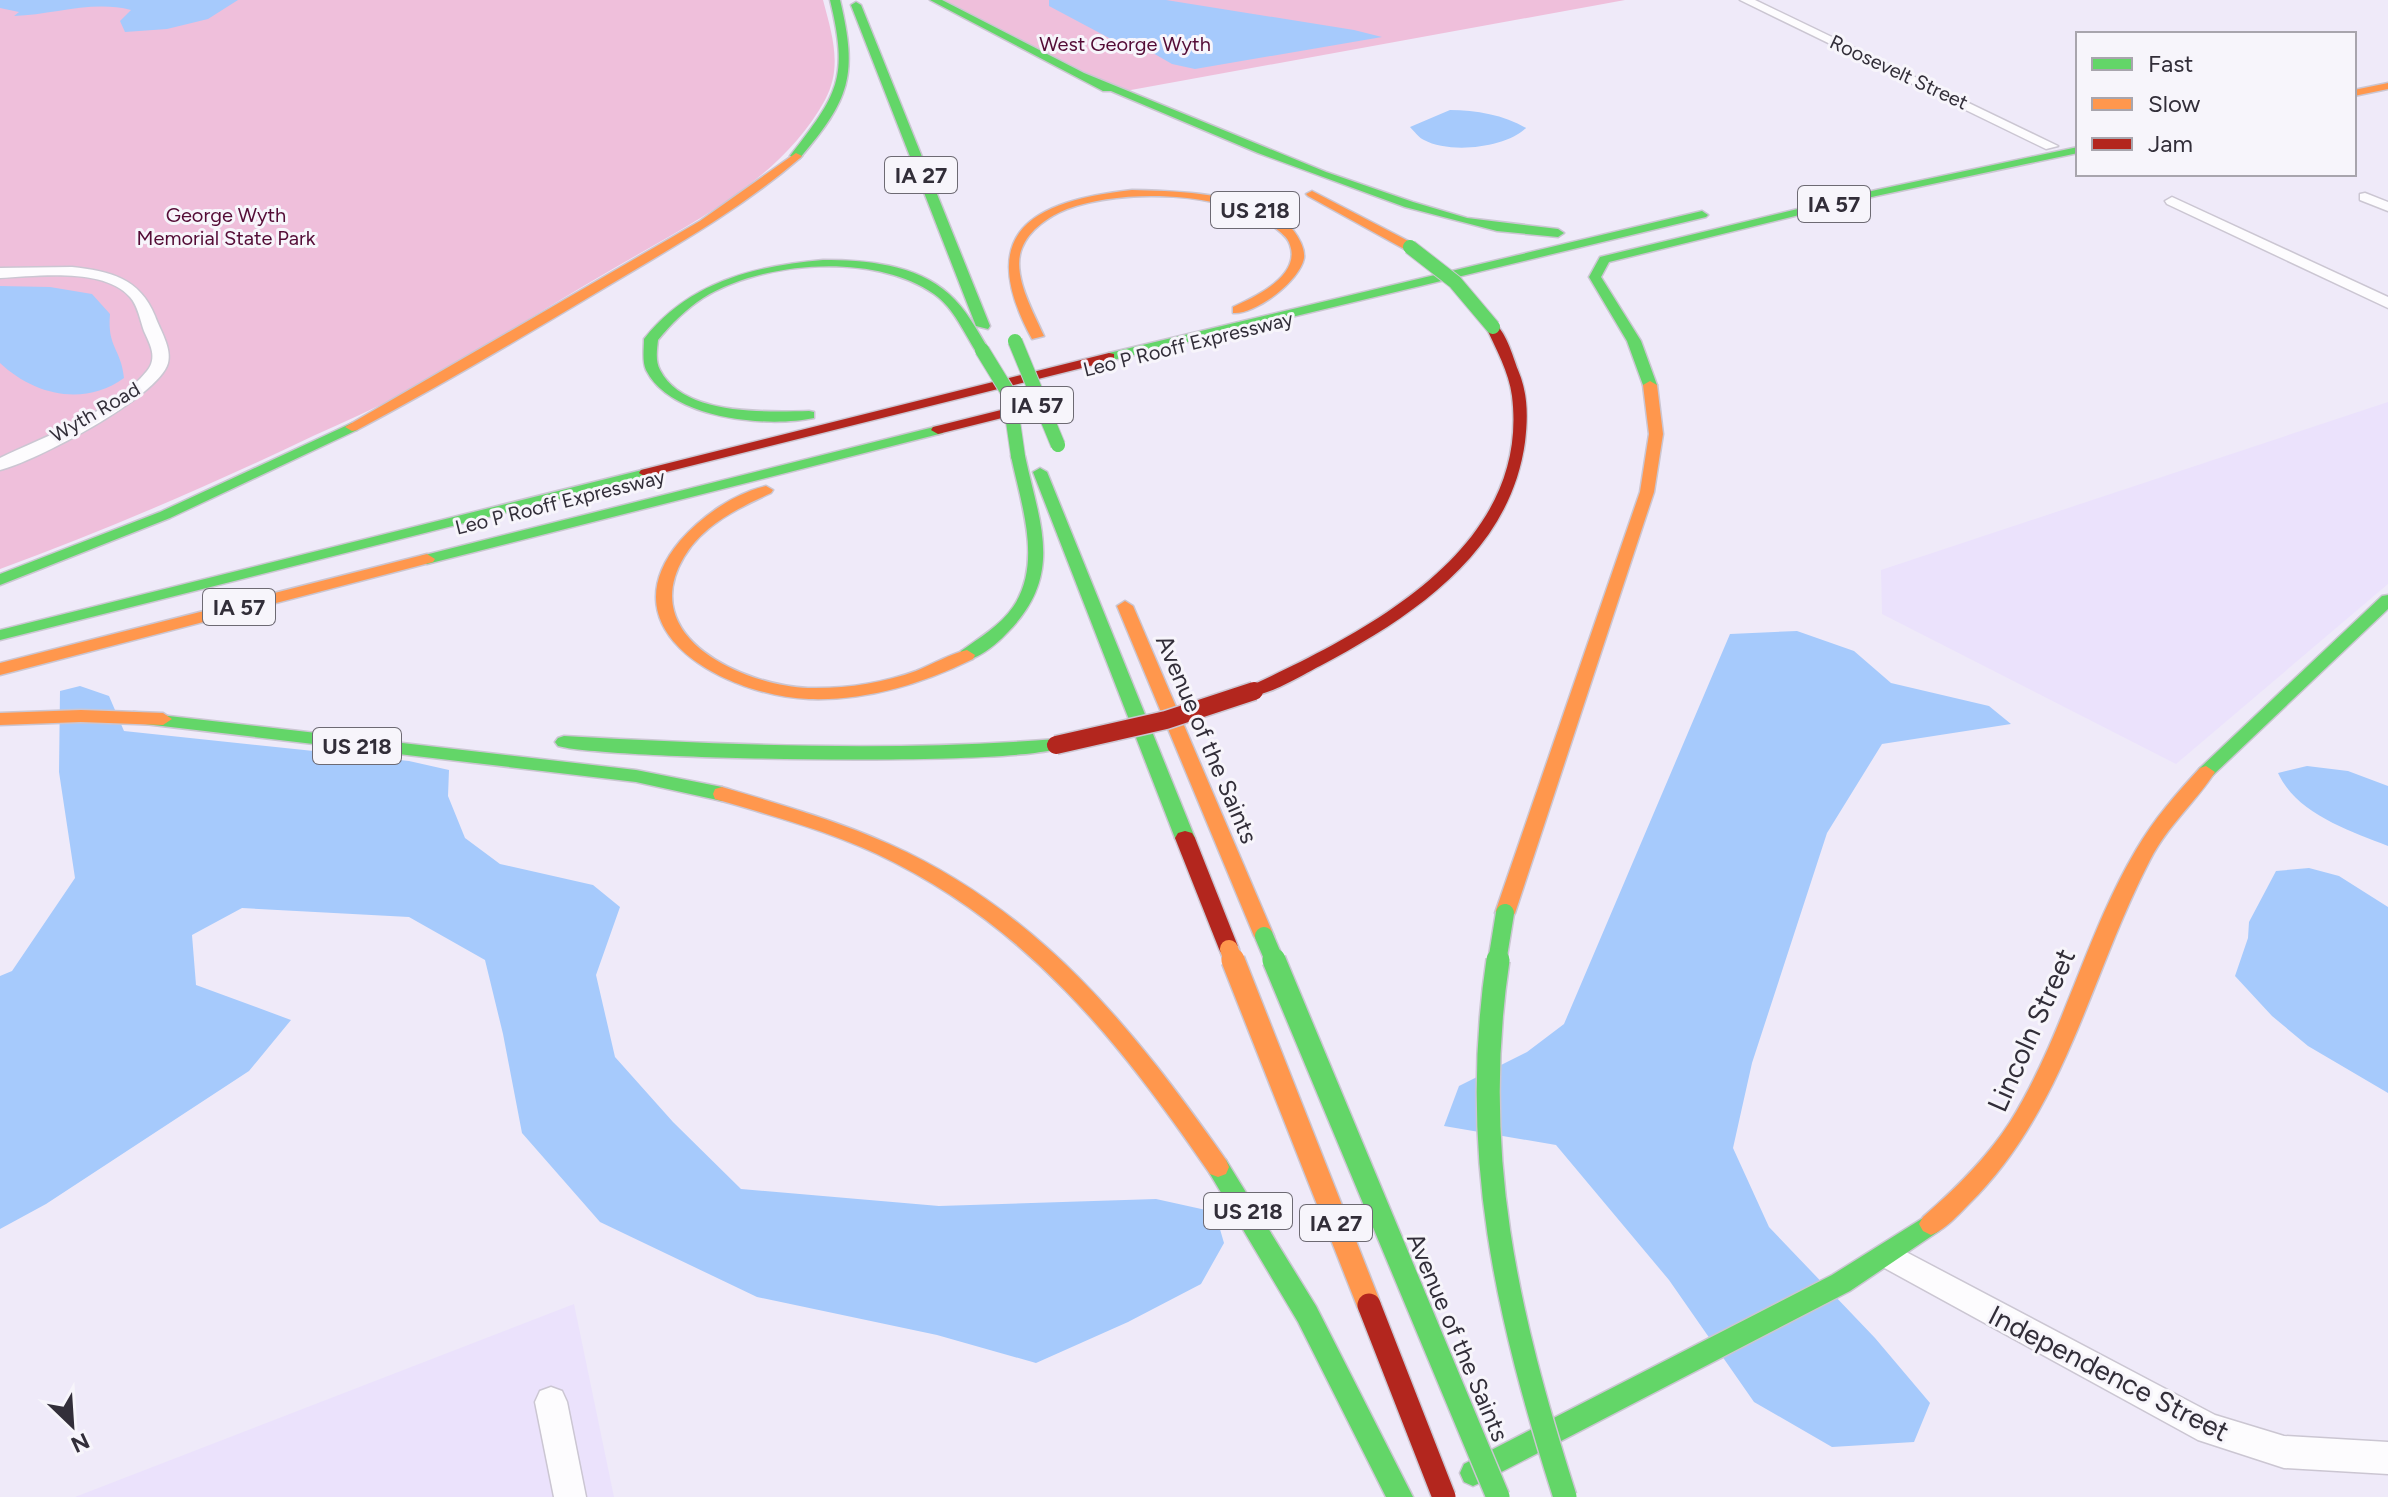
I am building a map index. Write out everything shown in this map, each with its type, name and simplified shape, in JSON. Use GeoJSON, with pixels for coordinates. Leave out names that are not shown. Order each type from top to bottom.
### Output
{"type":"FeatureCollection","features":[{"type":"Feature","properties":{"kind":"main road"},"geometry":{"type":"LineString","coordinates":[[7,577],[217,491],[432,385],[723,212],[793,157],[829,115],[844,82],[846,50],[835,0]]}},
{"type":"Feature","properties":{"kind":"main road","name":"IA 27"},"geometry":{"type":"LineString","coordinates":[[854,0],[987,349],[1009,394],[1025,454],[1085,579],[1444,1497]]}},
{"type":"Feature","properties":{"kind":"main road","name":"IA 27"},"geometry":{"type":"LineString","coordinates":[[871,0],[926,131]]}},
{"type":"Feature","properties":{"kind":"main road"},"geometry":{"type":"LineString","coordinates":[[549,741],[912,758],[1056,745],[1166,720],[1298,673],[1385,625],[1445,577],[1487,525],[1513,477],[1522,420],[1513,367],[1493,327],[1455,282],[1410,247],[935,0]]}},
{"type":"Feature","properties":{"kind":"main road","name":"Leo P Rooff Expressway"},"geometry":{"type":"LineString","coordinates":[[4,634],[1050,371],[1709,213],[1563,233],[1510,232],[1475,226],[1435,216],[1235,140],[1085,76]]}},
{"type":"Feature","properties":{"kind":"main road"},"geometry":{"type":"LineString","coordinates":[[2356,84],[2388,78]]}},
{"type":"Feature","properties":{"kind":"main road"},"geometry":{"type":"LineString","coordinates":[[2356,93],[2388,86]]}},
{"type":"Feature","properties":{"kind":"main road","name":"IA 57"},"geometry":{"type":"LineString","coordinates":[[1746,206],[2068,147]]}},
{"type":"Feature","properties":{"kind":"main road","name":"IA 57"},"geometry":{"type":"LineString","coordinates":[[1575,267],[2068,147]]}},
{"type":"Feature","properties":{"kind":"main road","name":"US 218"},"geometry":{"type":"LineString","coordinates":[[1012,334],[1061,452],[1037,336],[1015,268],[1015,251],[1025,234],[1041,219],[1072,205],[1128,193],[1181,193],[1245,206],[1271,218],[1291,236],[1296,245],[1299,255],[1293,275],[1285,285],[1257,303],[1050,371]]}},
{"type":"Feature","properties":{"kind":"main road"},"geometry":{"type":"LineString","coordinates":[[1565,1497],[1528,1379],[1508,1294],[1494,1207],[1485,1058],[1495,957],[1505,913],[1647,492],[1654,459],[1656,426],[1652,387],[1633,338],[1595,277],[1604,260]]}},
{"type":"Feature","properties":{"kind":"main road"},"geometry":{"type":"LineString","coordinates":[[987,349],[952,303],[934,289],[894,272],[822,265],[751,275],[688,300],[651,339],[650,359],[660,379],[682,398],[715,410],[756,416],[808,415],[841,410],[1050,371]]}},
{"type":"Feature","properties":{"kind":"main road"},"geometry":{"type":"LineString","coordinates":[[1444,300],[1488,289]]}},
{"type":"Feature","properties":{"kind":"main road","name":"Leo P Rooff Expressway"},"geometry":{"type":"LineString","coordinates":[[5,668],[1067,397]]}},
{"type":"Feature","properties":{"kind":"main road"},"geometry":{"type":"LineString","coordinates":[[976,421],[766,490],[708,522],[676,557],[664,584],[664,612],[674,636],[697,659],[710,667],[744,681],[784,690],[829,692],[877,687],[920,676],[961,659],[1007,625],[1019,612],[1035,582],[1037,550],[1025,454]]}},
{"type":"Feature","properties":{"kind":"main road","name":"Avenue of the Saints"},"geometry":{"type":"LineString","coordinates":[[1117,588],[1498,1497]]}},
{"type":"Feature","properties":{"kind":"main road","name":"Lincoln Street"},"geometry":{"type":"LineString","coordinates":[[1423,1497],[1860,1273],[1889,1256],[1958,1201],[1990,1167],[2038,1094],[2131,871],[2162,817],[2388,600]]}},
{"type":"Feature","properties":{"kind":"main road"},"geometry":{"type":"LineString","coordinates":[[134,718],[437,735]]}},
{"type":"Feature","properties":{"kind":"main road","name":"US 218"},"geometry":{"type":"LineString","coordinates":[[0,719],[134,718],[650,778],[751,799],[857,835],[945,878],[1050,956],[1128,1037],[1236,1191],[1328,1349],[1400,1497]]}},
{"type":"Feature","properties":{"kind":"street","name":"Roosevelt Street"},"geometry":{"type":"LineString","coordinates":[[1746,0],[2068,147]]}},
{"type":"Feature","properties":{"kind":"street"},"geometry":{"type":"LineString","coordinates":[[2365,197],[2388,207]]}},
{"type":"Feature","properties":{"kind":"street"},"geometry":{"type":"LineString","coordinates":[[2172,201],[2388,303]]}},
{"type":"Feature","properties":{"kind":"street","name":"Wyth Road"},"geometry":{"type":"LineString","coordinates":[[0,273],[83,273],[124,284],[136,294],[160,348],[162,360],[154,375],[122,401],[0,465]]}},
{"type":"Feature","properties":{"kind":"street","name":"Independence Street"},"geometry":{"type":"LineString","coordinates":[[1889,1256],[2209,1429],[2284,1452],[2388,1458]]}},
{"type":"Feature","properties":{"kind":"street"},"geometry":{"type":"LineString","coordinates":[[551,1402],[570,1497]]}},
{"type":"Feature","properties":{"kind":"shaded area"},"geometry":{"type":"Polygon","coordinates":[[[2388,402],[2388,584],[2176,764],[1882,614],[1881,570],[2388,402]]]}},
{"type":"Feature","properties":{"kind":"shaded area"},"geometry":{"type":"Polygon","coordinates":[[[574,1304],[614,1497],[75,1497],[574,1304]]]}},
{"type":"Feature","properties":{"kind":"green space","name":"George Wyth Memorial State Park"},"geometry":{"type":"Polygon","coordinates":[[[0,0],[823,0],[835,63],[825,100],[805,130],[754,181],[693,223],[383,404],[158,506],[0,569],[0,0]]]}},
{"type":"Feature","properties":{"kind":"green space","name":"West George Wyth"},"geometry":{"type":"Polygon","coordinates":[[[939,0],[1625,0],[1120,92],[939,0]]]}},
{"type":"Feature","properties":{"kind":"water"},"geometry":{"type":"Polygon","coordinates":[[[0,0],[238,0],[208,19],[167,29],[125,32],[120,21],[131,10],[87,7],[14,16],[19,12],[0,8],[0,0]]]}},
{"type":"Feature","properties":{"kind":"water"},"geometry":{"type":"Polygon","coordinates":[[[1049,0],[1166,0],[1382,37],[1195,69],[1172,64],[1146,49],[1111,39],[1049,6],[1049,0]]]}},
{"type":"Feature","properties":{"kind":"water"},"geometry":{"type":"Polygon","coordinates":[[[1450,110],[1490,114],[1526,128],[1505,140],[1462,148],[1424,140],[1410,127],[1450,110]]]}},
{"type":"Feature","properties":{"kind":"water"},"geometry":{"type":"Polygon","coordinates":[[[0,286],[50,287],[92,294],[110,314],[110,334],[124,378],[109,387],[76,394],[44,389],[13,374],[0,363],[0,286]]]}},
{"type":"Feature","properties":{"kind":"water"},"geometry":{"type":"Polygon","coordinates":[[[1797,631],[1854,651],[1891,683],[1989,706],[2011,724],[1882,744],[1827,833],[1752,1063],[1733,1148],[1769,1227],[1875,1338],[1930,1403],[1914,1442],[1832,1447],[1754,1402],[1669,1280],[1556,1145],[1444,1126],[1459,1086],[1527,1052],[1564,1024],[1730,634],[1797,631]]]}},
{"type":"Feature","properties":{"kind":"water"},"geometry":{"type":"Polygon","coordinates":[[[80,686],[109,696],[124,731],[409,761],[449,770],[448,796],[465,838],[500,864],[593,885],[620,907],[596,975],[615,1057],[673,1122],[741,1189],[939,1206],[1156,1199],[1215,1212],[1224,1243],[1201,1284],[1128,1322],[1036,1363],[937,1335],[757,1297],[600,1222],[522,1133],[485,960],[409,917],[242,908],[192,935],[196,985],[291,1020],[249,1071],[46,1204],[0,1229],[0,976],[12,971],[75,878],[59,772],[60,691],[80,686]]]}},
{"type":"Feature","properties":{"kind":"water"},"geometry":{"type":"Polygon","coordinates":[[[2307,766],[2348,771],[2388,786],[2388,846],[2311,810],[2287,787],[2278,773],[2307,766]]]}},
{"type":"Feature","properties":{"kind":"water"},"geometry":{"type":"Polygon","coordinates":[[[2309,868],[2339,876],[2388,907],[2388,1093],[2308,1046],[2272,1016],[2235,976],[2248,938],[2249,922],[2276,871],[2309,868]]]}},
{"type":"Feature","properties":{"kind":"traffic: fast"},"geometry":{"type":"LineString","coordinates":[[796,156],[826,118],[842,84],[845,48],[835,0]]}},
{"type":"Feature","properties":{"kind":"traffic: fast"},"geometry":{"type":"LineString","coordinates":[[935,0],[1107,89]]}},
{"type":"Feature","properties":{"kind":"traffic: fast"},"geometry":{"type":"LineString","coordinates":[[856,5],[983,326]]}},
{"type":"Feature","properties":{"kind":"traffic: fast"},"geometry":{"type":"LineString","coordinates":[[1085,76],[1262,151],[1409,205],[1497,227],[1558,233]]}},
{"type":"Feature","properties":{"kind":"traffic: fast"},"geometry":{"type":"LineString","coordinates":[[1604,260],[1876,193],[2076,150]]}},
{"type":"Feature","properties":{"kind":"traffic: fast"},"geometry":{"type":"LineString","coordinates":[[1109,357],[1702,215]]}},
{"type":"Feature","properties":{"kind":"traffic: fast"},"geometry":{"type":"LineString","coordinates":[[1410,247],[1455,282],[1493,327]]}},
{"type":"Feature","properties":{"kind":"traffic: fast"},"geometry":{"type":"LineString","coordinates":[[1604,260],[1595,277],[1634,341],[1650,385]]}},
{"type":"Feature","properties":{"kind":"traffic: fast"},"geometry":{"type":"LineString","coordinates":[[809,415],[722,412],[680,398],[664,386],[653,370],[651,339],[691,301],[732,280],[791,266],[855,264],[886,268],[914,277],[938,291],[957,311],[982,350]]}},
{"type":"Feature","properties":{"kind":"traffic: fast"},"geometry":{"type":"LineString","coordinates":[[1015,341],[1058,445]]}},
{"type":"Feature","properties":{"kind":"traffic: fast"},"geometry":{"type":"LineString","coordinates":[[982,350],[1009,394],[1018,456]]}},
{"type":"Feature","properties":{"kind":"traffic: fast"},"geometry":{"type":"LineString","coordinates":[[0,580],[165,515],[352,427]]}},
{"type":"Feature","properties":{"kind":"traffic: fast"},"geometry":{"type":"LineString","coordinates":[[427,559],[938,430]]}},
{"type":"Feature","properties":{"kind":"traffic: fast"},"geometry":{"type":"LineString","coordinates":[[967,655],[998,634],[1018,612],[1031,591],[1036,568],[1035,544],[1018,456]]}},
{"type":"Feature","properties":{"kind":"traffic: fast"},"geometry":{"type":"LineString","coordinates":[[1040,472],[1185,838]]}},
{"type":"Feature","properties":{"kind":"traffic: fast"},"geometry":{"type":"LineString","coordinates":[[0,635],[646,473]]}},
{"type":"Feature","properties":{"kind":"traffic: fast"},"geometry":{"type":"LineString","coordinates":[[2206,772],[2388,600]]}},
{"type":"Feature","properties":{"kind":"traffic: fast"},"geometry":{"type":"LineString","coordinates":[[134,718],[636,776],[722,794]]}},
{"type":"Feature","properties":{"kind":"traffic: fast"},"geometry":{"type":"LineString","coordinates":[[564,742],[871,754],[1056,745]]}},
{"type":"Feature","properties":{"kind":"traffic: fast"},"geometry":{"type":"LineString","coordinates":[[1505,913],[1487,1057],[1489,1169],[1496,1225],[1518,1335],[1565,1497]]}},
{"type":"Feature","properties":{"kind":"traffic: fast"},"geometry":{"type":"LineString","coordinates":[[1264,936],[1498,1497]]}},
{"type":"Feature","properties":{"kind":"traffic: fast"},"geometry":{"type":"LineString","coordinates":[[1218,1167],[1307,1314],[1400,1497]]}},
{"type":"Feature","properties":{"kind":"traffic: fast"},"geometry":{"type":"LineString","coordinates":[[1473,1473],[1841,1283],[1931,1224]]}},
{"type":"Feature","properties":{"kind":"traffic: slow"},"geometry":{"type":"LineString","coordinates":[[2356,93],[2388,86]]}},
{"type":"Feature","properties":{"kind":"traffic: slow"},"geometry":{"type":"LineString","coordinates":[[352,427],[481,356],[704,223],[752,192],[796,156]]}},
{"type":"Feature","properties":{"kind":"traffic: slow"},"geometry":{"type":"LineString","coordinates":[[1037,336],[1014,268],[1016,248],[1033,224],[1060,207],[1094,197],[1132,193],[1210,199],[1243,207],[1269,218],[1287,231],[1296,245],[1298,258],[1292,271],[1269,293],[1238,310]]}},
{"type":"Feature","properties":{"kind":"traffic: slow"},"geometry":{"type":"LineString","coordinates":[[1312,194],[1410,247]]}},
{"type":"Feature","properties":{"kind":"traffic: slow"},"geometry":{"type":"LineString","coordinates":[[1505,913],[1647,492],[1656,434],[1650,385]]}},
{"type":"Feature","properties":{"kind":"traffic: slow"},"geometry":{"type":"LineString","coordinates":[[766,490],[722,512],[698,530],[677,555],[666,580],[664,603],[671,624],[684,644],[703,661],[727,675],[755,685],[781,691],[836,693],[891,684],[943,667],[967,655]]}},
{"type":"Feature","properties":{"kind":"traffic: slow"},"geometry":{"type":"LineString","coordinates":[[0,669],[427,559]]}},
{"type":"Feature","properties":{"kind":"traffic: slow"},"geometry":{"type":"LineString","coordinates":[[1125,606],[1264,936]]}},
{"type":"Feature","properties":{"kind":"traffic: slow"},"geometry":{"type":"LineString","coordinates":[[0,719],[81,716],[163,719]]}},
{"type":"Feature","properties":{"kind":"traffic: slow"},"geometry":{"type":"LineString","coordinates":[[1931,1224],[1977,1180],[2017,1130],[2064,1039],[2121,898],[2144,853],[2171,811],[2206,772]]}},
{"type":"Feature","properties":{"kind":"traffic: slow"},"geometry":{"type":"LineString","coordinates":[[722,794],[808,819],[883,849],[950,885],[1010,926],[1066,975],[1117,1030],[1168,1094],[1218,1167]]}},
{"type":"Feature","properties":{"kind":"traffic: slow"},"geometry":{"type":"LineString","coordinates":[[1229,949],[1369,1305]]}},
{"type":"Feature","properties":{"kind":"traffic: jam"},"geometry":{"type":"LineString","coordinates":[[1254,691],[1340,648],[1427,591],[1464,556],[1494,517],[1513,474],[1520,426],[1518,389],[1493,327]]}},
{"type":"Feature","properties":{"kind":"traffic: jam"},"geometry":{"type":"LineString","coordinates":[[646,473],[1109,357]]}},
{"type":"Feature","properties":{"kind":"traffic: jam"},"geometry":{"type":"LineString","coordinates":[[938,430],[1049,402]]}},
{"type":"Feature","properties":{"kind":"traffic: jam"},"geometry":{"type":"LineString","coordinates":[[1056,745],[1166,720],[1254,691]]}},
{"type":"Feature","properties":{"kind":"traffic: jam"},"geometry":{"type":"LineString","coordinates":[[1185,838],[1229,949]]}},
{"type":"Feature","properties":{"kind":"traffic: jam"},"geometry":{"type":"LineString","coordinates":[[1369,1305],[1444,1497]]}}]}
